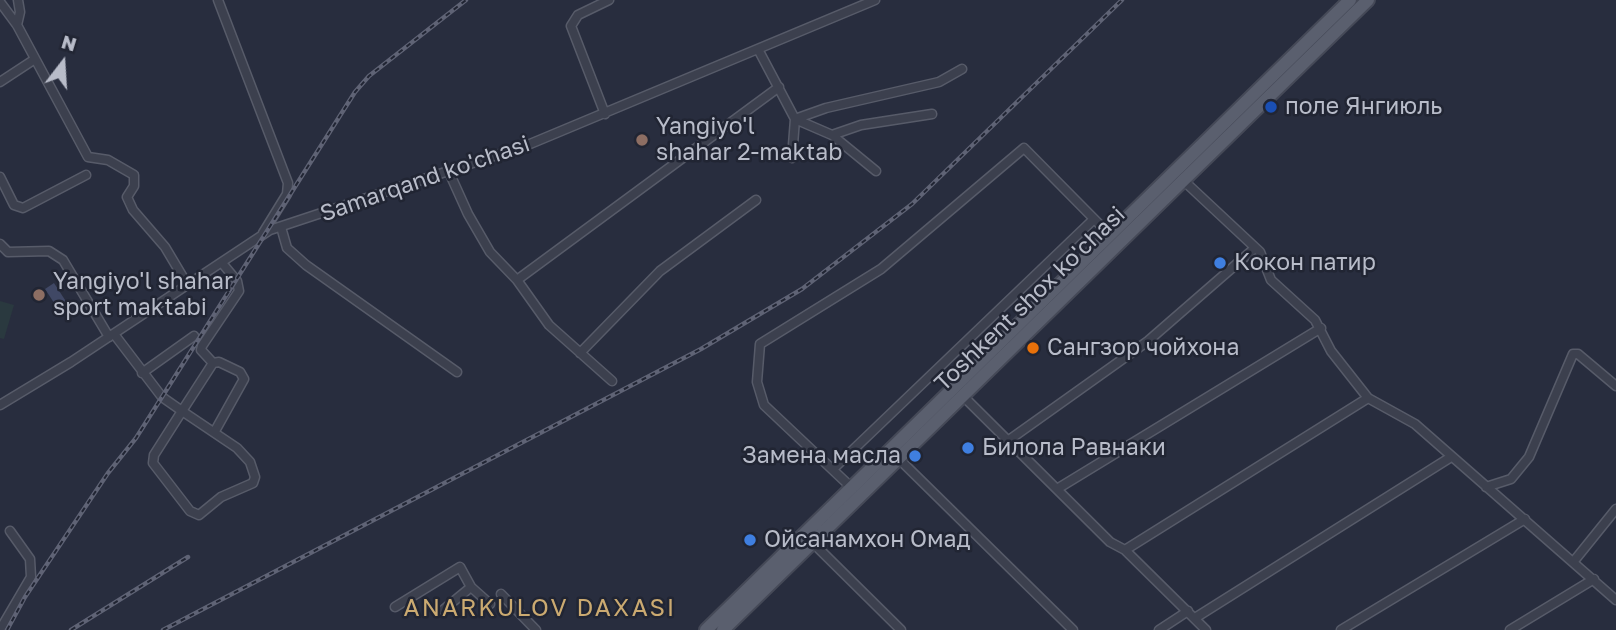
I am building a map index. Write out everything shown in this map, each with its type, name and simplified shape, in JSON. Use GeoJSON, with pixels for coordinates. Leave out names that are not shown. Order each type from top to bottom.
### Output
{"type":"FeatureCollection","features":[{"type":"Feature","properties":{"kind":"main road","name":"Toshkent shox ko'chasi"},"geometry":{"type":"LineString","coordinates":[[706,630],[852,488],[931,417],[1110,235],[1350,0]]}},
{"type":"Feature","properties":{"kind":"main road","name":"Toshkent shox ko'chasi"},"geometry":{"type":"LineString","coordinates":[[723,630],[897,457],[931,417],[962,395],[1368,0]]}},
{"type":"Feature","properties":{"kind":"street"},"geometry":{"type":"LineString","coordinates":[[17,25],[20,12],[18,0]]}},
{"type":"Feature","properties":{"kind":"street"},"geometry":{"type":"LineString","coordinates":[[218,0],[288,183],[287,194],[260,237]]}},
{"type":"Feature","properties":{"kind":"street"},"geometry":{"type":"LineString","coordinates":[[605,114],[571,26],[578,15],[610,0]]}},
{"type":"Feature","properties":{"kind":"street","name":"Samarqand ko'chasi"},"geometry":{"type":"LineString","coordinates":[[0,405],[111,336],[260,237],[281,227],[449,172],[605,114],[875,0]]}},
{"type":"Feature","properties":{"kind":"street"},"geometry":{"type":"LineString","coordinates":[[0,2],[17,25],[88,157],[108,160],[134,175],[134,186],[127,197],[165,247],[187,284]]}},
{"type":"Feature","properties":{"kind":"street"},"geometry":{"type":"LineString","coordinates":[[759,51],[795,119],[792,158]]}},
{"type":"Feature","properties":{"kind":"street"},"geometry":{"type":"LineString","coordinates":[[0,82],[35,59]]}},
{"type":"Feature","properties":{"kind":"street"},"geometry":{"type":"LineString","coordinates":[[795,119],[826,108],[939,82],[962,69]]}},
{"type":"Feature","properties":{"kind":"street"},"geometry":{"type":"LineString","coordinates":[[517,280],[779,87]]}},
{"type":"Feature","properties":{"kind":"street"},"geometry":{"type":"LineString","coordinates":[[831,135],[862,125],[932,114]]}},
{"type":"Feature","properties":{"kind":"street"},"geometry":{"type":"LineString","coordinates":[[795,119],[831,135],[876,171]]}},
{"type":"Feature","properties":{"kind":"street"},"geometry":{"type":"LineString","coordinates":[[852,488],[764,405],[757,382],[760,344],[881,270],[1024,148],[1110,235]]}},
{"type":"Feature","properties":{"kind":"street"},"geometry":{"type":"LineString","coordinates":[[449,172],[468,214],[490,252],[517,280],[549,325],[612,381]]}},
{"type":"Feature","properties":{"kind":"street"},"geometry":{"type":"LineString","coordinates":[[0,177],[14,205],[23,208],[86,175]]}},
{"type":"Feature","properties":{"kind":"street"},"geometry":{"type":"LineString","coordinates":[[1184,181],[1255,248],[1271,280],[1321,328],[1331,351],[1368,398],[1415,424],[1616,600]]}},
{"type":"Feature","properties":{"kind":"street"},"geometry":{"type":"LineString","coordinates":[[580,354],[660,271],[756,200]]}},
{"type":"Feature","properties":{"kind":"street"},"geometry":{"type":"LineString","coordinates":[[833,469],[1094,219]]}},
{"type":"Feature","properties":{"kind":"street"},"geometry":{"type":"LineString","coordinates":[[281,227],[287,248],[306,265],[457,372]]}},
{"type":"Feature","properties":{"kind":"street"},"geometry":{"type":"LineString","coordinates":[[0,244],[8,252],[49,251],[63,260],[111,336],[162,397],[182,411],[215,431],[250,462],[256,477],[253,483],[221,497],[199,515],[194,515],[153,463],[154,455],[182,411],[213,363],[219,362],[240,372],[244,379],[215,431]]}},
{"type":"Feature","properties":{"kind":"street"},"geometry":{"type":"LineString","coordinates":[[1009,440],[1148,341],[1255,248]]}},
{"type":"Feature","properties":{"kind":"street"},"geometry":{"type":"LineString","coordinates":[[213,363],[201,350],[202,346],[239,291],[237,281],[222,263]]}},
{"type":"Feature","properties":{"kind":"street"},"geometry":{"type":"LineString","coordinates":[[1057,489],[1321,328]]}},
{"type":"Feature","properties":{"kind":"street"},"geometry":{"type":"LineString","coordinates":[[142,373],[194,336]]}},
{"type":"Feature","properties":{"kind":"street"},"geometry":{"type":"LineString","coordinates":[[1486,487],[1511,479],[1529,457],[1573,354],[1578,354],[1616,386]]}},
{"type":"Feature","properties":{"kind":"street"},"geometry":{"type":"LineString","coordinates":[[962,395],[1110,542],[1125,550],[1206,630]]}},
{"type":"Feature","properties":{"kind":"street"},"geometry":{"type":"LineString","coordinates":[[1125,550],[1368,398]]}},
{"type":"Feature","properties":{"kind":"street"},"geometry":{"type":"LineString","coordinates":[[897,457],[1073,630]]}},
{"type":"Feature","properties":{"kind":"street"},"geometry":{"type":"LineString","coordinates":[[1195,618],[1451,457]]}},
{"type":"Feature","properties":{"kind":"street"},"geometry":{"type":"LineString","coordinates":[[1574,561],[1616,509]]}},
{"type":"Feature","properties":{"kind":"street"},"geometry":{"type":"LineString","coordinates":[[1341,630],[1525,519]]}},
{"type":"Feature","properties":{"kind":"street"},"geometry":{"type":"LineString","coordinates":[[0,630],[31,577],[30,559],[20,540],[10,531]]}},
{"type":"Feature","properties":{"kind":"street"},"geometry":{"type":"LineString","coordinates":[[811,541],[901,630]]}},
{"type":"Feature","properties":{"kind":"street"},"geometry":{"type":"LineString","coordinates":[[395,607],[460,567],[471,587],[490,604]]}},
{"type":"Feature","properties":{"kind":"street"},"geometry":{"type":"LineString","coordinates":[[1510,630],[1594,579]]}},
{"type":"Feature","properties":{"kind":"street"},"geometry":{"type":"LineString","coordinates":[[443,610],[471,587]]}},
{"type":"Feature","properties":{"kind":"street"},"geometry":{"type":"LineString","coordinates":[[500,594],[537,630]]}},
{"type":"Feature","properties":{"kind":"street"},"geometry":{"type":"LineString","coordinates":[[1159,630],[1188,611]]}},
{"type":"Feature","properties":{"kind":"shaded area"},"geometry":{"type":"Polygon","coordinates":[[[0,301],[14,305],[4,339],[0,338],[0,301]]]}},
{"type":"Feature","properties":{"kind":"water"},"geometry":{"type":"Polygon","coordinates":[[[54,283],[67,303],[58,309],[45,289],[54,283]]]}},
{"type":"Feature","properties":{"kind":"railway"},"geometry":{"type":"LineString","coordinates":[[7,630],[25,597],[108,473],[136,438],[355,92],[369,76],[466,0]]}},
{"type":"Feature","properties":{"kind":"railway"},"geometry":{"type":"LineString","coordinates":[[163,630],[701,349],[802,289],[912,204],[1122,0]]}},
{"type":"Feature","properties":{"kind":"railway"},"geometry":{"type":"LineString","coordinates":[[71,630],[188,557]]}},
{"type":"Feature","properties":{"kind":"place","name":"поле Янгиюль"},"geometry":{"type":"Point","coordinates":[1271,107]}},
{"type":"Feature","properties":{"kind":"place","name":"Yangiyo'l shahar 2-maktab"},"geometry":{"type":"Point","coordinates":[642,140]}},
{"type":"Feature","properties":{"kind":"place","name":"Кокон патир"},"geometry":{"type":"Point","coordinates":[1220,263]}},
{"type":"Feature","properties":{"kind":"place","name":"Yangiyo'l shahar sport maktabi"},"geometry":{"type":"Point","coordinates":[39,295]}},
{"type":"Feature","properties":{"kind":"place","name":"Сангзор чойхона"},"geometry":{"type":"Point","coordinates":[1033,348]}},
{"type":"Feature","properties":{"kind":"place","name":"Билола Равнаки"},"geometry":{"type":"Point","coordinates":[968,448]}},
{"type":"Feature","properties":{"kind":"place","name":"Замена масла"},"geometry":{"type":"Point","coordinates":[915,456]}},
{"type":"Feature","properties":{"kind":"place","name":"Ойсанамхон Омад"},"geometry":{"type":"Point","coordinates":[750,540]}},
{"type":"Feature","properties":{"kind":"district","name":"ANARKULOV DAXASI"},"geometry":{"type":"Point","coordinates":[540,608]}}]}
